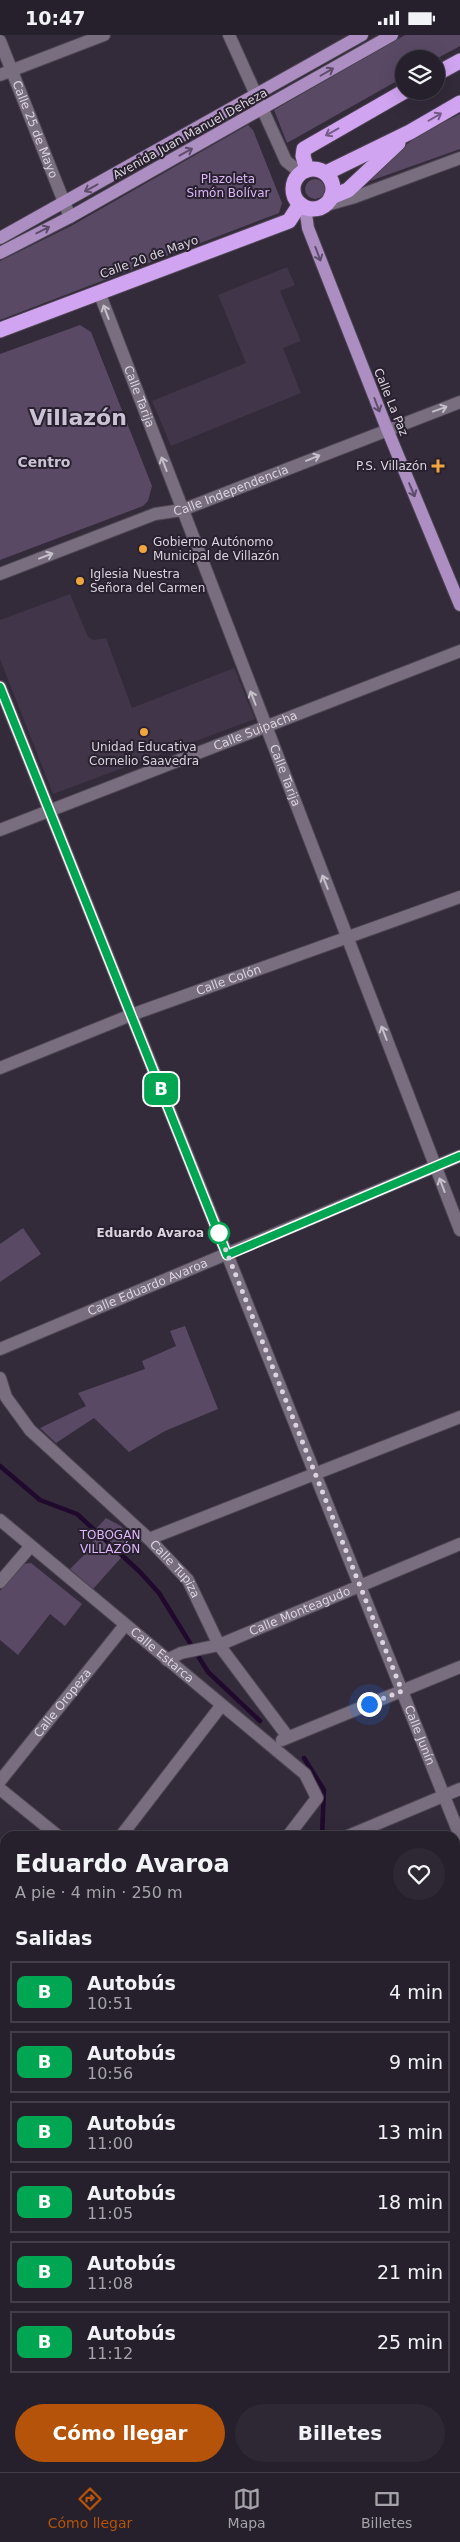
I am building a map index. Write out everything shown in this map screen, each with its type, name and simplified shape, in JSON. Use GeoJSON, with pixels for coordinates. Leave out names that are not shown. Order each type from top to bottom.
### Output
{"type":"FeatureCollection","features":[{"type":"Feature","properties":{"kind":"highway"},"geometry":{"type":"LineString","coordinates":[[445,69],[460,61]]}},
{"type":"Feature","properties":{"kind":"highway"},"geometry":{"type":"LineString","coordinates":[[304,171],[304,149],[395,97]]}},
{"type":"Feature","properties":{"kind":"highway"},"geometry":{"type":"LineString","coordinates":[[326,173],[410,132],[460,103]]}},
{"type":"Feature","properties":{"kind":"highway"},"geometry":{"type":"LineString","coordinates":[[327,201],[333,185],[326,173],[314,169],[304,171],[296,178],[293,192],[303,205],[317,208],[348,190],[410,132]]}},
{"type":"Feature","properties":{"kind":"highway","name":"Calle 20 de Mayo"},"geometry":{"type":"LineString","coordinates":[[0,330],[289,221],[303,205]]}},
{"type":"Feature","properties":{"kind":"main road","name":"Avenida Juan Manuel Deheza"},"geometry":{"type":"LineString","coordinates":[[0,238],[362,35]]}},
{"type":"Feature","properties":{"kind":"main road","name":"Avenida Juan Manuel Deheza"},"geometry":{"type":"LineString","coordinates":[[0,253],[70,217],[392,35]]}},
{"type":"Feature","properties":{"kind":"main road","name":"Calle La Paz"},"geometry":{"type":"LineString","coordinates":[[303,205],[308,228],[386,429],[460,605]]}},
{"type":"Feature","properties":{"kind":"street"},"geometry":{"type":"LineString","coordinates":[[6,73],[104,35]]}},
{"type":"Feature","properties":{"kind":"street"},"geometry":{"type":"LineString","coordinates":[[229,35],[286,161],[304,171]]}},
{"type":"Feature","properties":{"kind":"street","name":"Calle 25 de Mayo"},"geometry":{"type":"LineString","coordinates":[[0,41],[6,73],[70,217]]}},
{"type":"Feature","properties":{"kind":"street"},"geometry":{"type":"LineString","coordinates":[[327,201],[355,197],[460,158]]}},
{"type":"Feature","properties":{"kind":"street","name":"Calle Tarija"},"geometry":{"type":"LineString","coordinates":[[98,292],[264,727],[460,1230]]}},
{"type":"Feature","properties":{"kind":"street","name":"Calle Independencia"},"geometry":{"type":"LineString","coordinates":[[0,574],[155,514],[182,510],[386,429],[460,402]]}},
{"type":"Feature","properties":{"kind":"street","name":"Calle Suipacha"},"geometry":{"type":"LineString","coordinates":[[0,830],[460,651]]}},
{"type":"Feature","properties":{"kind":"street","name":"Calle Junín"},"geometry":{"type":"LineString","coordinates":[[0,687],[458,1831]]}},
{"type":"Feature","properties":{"kind":"street","name":"Calle Colón"},"geometry":{"type":"LineString","coordinates":[[0,1068],[131,1015],[348,939],[460,897]]}},
{"type":"Feature","properties":{"kind":"street","name":"Calle Eduardo Avaroa"},"geometry":{"type":"LineString","coordinates":[[0,1349],[460,1156]]}},
{"type":"Feature","properties":{"kind":"street","name":"Calle Tupiza"},"geometry":{"type":"LineString","coordinates":[[0,1378],[3,1400],[30,1430],[149,1539],[188,1580],[219,1645],[288,1737]]}},
{"type":"Feature","properties":{"kind":"street"},"geometry":{"type":"LineString","coordinates":[[149,1539],[460,1417]]}},
{"type":"Feature","properties":{"kind":"street","name":"Calle Estarca"},"geometry":{"type":"LineString","coordinates":[[0,1519],[30,1547],[305,1774],[317,1798],[292,1831]]}},
{"type":"Feature","properties":{"kind":"street","name":"Calle Monteagudo"},"geometry":{"type":"LineString","coordinates":[[167,1660],[181,1653],[219,1645],[359,1584],[460,1544]]}},
{"type":"Feature","properties":{"kind":"street"},"geometry":{"type":"LineString","coordinates":[[0,1582],[30,1547]]}},
{"type":"Feature","properties":{"kind":"street","name":"Calle Oropeza"},"geometry":{"type":"LineString","coordinates":[[0,1781],[125,1625]]}},
{"type":"Feature","properties":{"kind":"street"},"geometry":{"type":"LineString","coordinates":[[270,1745],[460,1667]]}},
{"type":"Feature","properties":{"kind":"street"},"geometry":{"type":"LineString","coordinates":[[125,1831],[221,1706]]}},
{"type":"Feature","properties":{"kind":"street"},"geometry":{"type":"LineString","coordinates":[[360,1831],[460,1789]]}},
{"type":"Feature","properties":{"kind":"street"},"geometry":{"type":"LineString","coordinates":[[0,1807],[4,1793],[52,1831]]}},
{"type":"Feature","properties":{"kind":"shaded area"},"geometry":{"type":"Polygon","coordinates":[[[287,267],[295,285],[280,291],[301,341],[283,348],[301,393],[171,446],[152,401],[246,363],[218,295],[287,267]]]}},
{"type":"Feature","properties":{"kind":"shaded area"},"geometry":{"type":"Polygon","coordinates":[[[70,594],[88,637],[94,640],[106,638],[132,708],[234,668],[255,719],[53,794],[0,659],[0,620],[70,594]]]}},
{"type":"Feature","properties":{"kind":"green space"},"geometry":{"type":"Polygon","coordinates":[[[405,35],[460,35],[460,46],[445,54],[445,50],[395,50],[395,82],[287,143],[274,110],[405,35]]]}},
{"type":"Feature","properties":{"kind":"green space"},"geometry":{"type":"Polygon","coordinates":[[[460,114],[460,149],[370,181],[368,175],[420,134],[460,114]]]}},
{"type":"Feature","properties":{"kind":"green space","name":"Plazoleta Simón Bolívar"},"geometry":{"type":"Polygon","coordinates":[[[248,125],[253,130],[282,203],[279,213],[0,320],[0,261],[71,226],[248,125]]]}},
{"type":"Feature","properties":{"kind":"green space"},"geometry":{"type":"Polygon","coordinates":[[[315,179],[322,182],[325,189],[322,196],[315,199],[308,196],[305,189],[308,182],[315,179]]]}},
{"type":"Feature","properties":{"kind":"green space"},"geometry":{"type":"Polygon","coordinates":[[[80,325],[91,332],[152,486],[148,501],[143,506],[0,560],[0,354],[80,325]]]}},
{"type":"Feature","properties":{"kind":"green space"},"geometry":{"type":"Polygon","coordinates":[[[23,1228],[41,1254],[0,1282],[0,1244],[23,1228]]]}},
{"type":"Feature","properties":{"kind":"green space"},"geometry":{"type":"Polygon","coordinates":[[[185,1326],[218,1409],[165,1431],[129,1452],[94,1418],[56,1443],[40,1428],[86,1406],[78,1393],[145,1369],[142,1361],[176,1346],[170,1331],[185,1326]]]}},
{"type":"Feature","properties":{"kind":"green space","name":"TOBOGAN VILLAZÓN"},"geometry":{"type":"Polygon","coordinates":[[[106,1518],[121,1526],[129,1538],[128,1550],[93,1589],[70,1569],[93,1546],[92,1533],[106,1518]]]}},
{"type":"Feature","properties":{"kind":"green space"},"geometry":{"type":"Polygon","coordinates":[[[31,1563],[82,1604],[65,1626],[50,1614],[18,1655],[0,1640],[0,1591],[21,1564],[31,1563]]]}},
{"type":"Feature","properties":{"kind":"waterway"},"geometry":{"type":"LineString","coordinates":[[0,1466],[40,1500],[77,1514],[140,1572],[159,1593],[208,1672],[260,1721]]}},
{"type":"Feature","properties":{"kind":"waterway"},"geometry":{"type":"LineString","coordinates":[[304,1758],[324,1790],[322,1831]]}},
{"type":"Feature","properties":{"kind":"bus line","name":"B"},"geometry":{"type":"LineString","coordinates":[[0,687],[227,1255],[460,1156]]}},
{"type":"Feature","properties":{"kind":"place","name":"P.S. Villazón"},"geometry":{"type":"Point","coordinates":[438,466]}},
{"type":"Feature","properties":{"kind":"place","name":"Gobierno Autónomo Municipal de Villazón"},"geometry":{"type":"Point","coordinates":[143,549]}},
{"type":"Feature","properties":{"kind":"place","name":"Iglesia Nuestra Señora del Carmen"},"geometry":{"type":"Point","coordinates":[80,581]}},
{"type":"Feature","properties":{"kind":"place","name":"Unidad Educativa Cornelio Saavedra"},"geometry":{"type":"Point","coordinates":[144,732]}},
{"type":"Feature","properties":{"kind":"place","name":"Eduardo Avaroa"},"geometry":{"type":"Point","coordinates":[219,1233]}},
{"type":"Feature","properties":{"kind":"district","name":"Villazón"},"geometry":{"type":"Point","coordinates":[78,417]}},
{"type":"Feature","properties":{"kind":"district","name":"Centro"},"geometry":{"type":"Point","coordinates":[44,462]}},
{"type":"Feature","properties":{"kind":"route"},"geometry":{"type":"LineString","coordinates":[[219,1233],[402,1691],[369,1704]]}}]}
